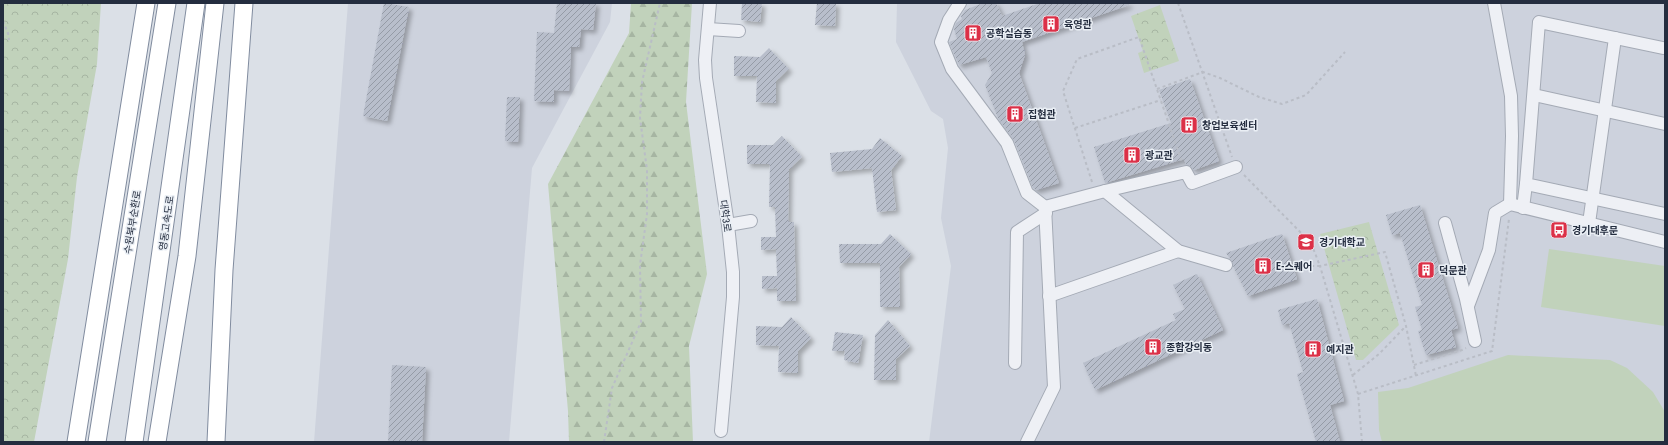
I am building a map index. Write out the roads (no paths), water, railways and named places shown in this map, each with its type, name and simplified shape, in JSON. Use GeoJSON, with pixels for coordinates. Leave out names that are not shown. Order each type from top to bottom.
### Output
{"type":"FeatureCollection","features":[{"type":"Feature","properties":{"kind":"highway","name":"수원북부순환로"},"geometry":{"type":"LineString","coordinates":[[76,442],[146,3]]}},
{"type":"Feature","properties":{"kind":"highway","name":"수원북부순환로"},"geometry":{"type":"LineString","coordinates":[[97,442],[167,3]]}},
{"type":"Feature","properties":{"kind":"highway","name":"영동고속도로"},"geometry":{"type":"LineString","coordinates":[[134,442],[196,3]]}},
{"type":"Feature","properties":{"kind":"highway"},"geometry":{"type":"LineString","coordinates":[[157,442],[187,256],[215,3]]}},
{"type":"Feature","properties":{"kind":"highway"},"geometry":{"type":"LineString","coordinates":[[217,442],[224,270],[244,3]]}},
{"type":"Feature","properties":{"kind":"street","name":"대학3로"},"geometry":{"type":"LineString","coordinates":[[710,3],[705,60],[706,78],[728,225],[733,272],[733,297],[721,431]]}},
{"type":"Feature","properties":{"kind":"street"},"geometry":{"type":"LineString","coordinates":[[960,3],[949,20],[941,42],[952,69],[1007,143],[1027,194],[1046,210],[1054,386],[1027,442]]}},
{"type":"Feature","properties":{"kind":"street"},"geometry":{"type":"LineString","coordinates":[[1494,3],[1511,96],[1512,136],[1510,204]]}},
{"type":"Feature","properties":{"kind":"street"},"geometry":{"type":"LineString","coordinates":[[1523,208],[1534,95],[1539,22],[1663,48]]}},
{"type":"Feature","properties":{"kind":"street"},"geometry":{"type":"LineString","coordinates":[[708,29],[739,31]]}},
{"type":"Feature","properties":{"kind":"street"},"geometry":{"type":"LineString","coordinates":[[1589,223],[1615,38]]}},
{"type":"Feature","properties":{"kind":"street"},"geometry":{"type":"LineString","coordinates":[[1534,95],[1665,124]]}},
{"type":"Feature","properties":{"kind":"street"},"geometry":{"type":"LineString","coordinates":[[1015,363],[1017,232],[1046,210],[1100,192],[1186,172],[1192,182],[1236,167]]}},
{"type":"Feature","properties":{"kind":"street"},"geometry":{"type":"LineString","coordinates":[[1526,184],[1665,214]]}},
{"type":"Feature","properties":{"kind":"street"},"geometry":{"type":"LineString","coordinates":[[1100,192],[1178,251],[1226,265]]}},
{"type":"Feature","properties":{"kind":"street"},"geometry":{"type":"LineString","coordinates":[[1468,306],[1489,250],[1495,213],[1510,204],[1665,242]]}},
{"type":"Feature","properties":{"kind":"street"},"geometry":{"type":"LineString","coordinates":[[728,225],[751,221]]}},
{"type":"Feature","properties":{"kind":"street"},"geometry":{"type":"LineString","coordinates":[[1445,223],[1468,306],[1475,341]]}},
{"type":"Feature","properties":{"kind":"street"},"geometry":{"type":"LineString","coordinates":[[1049,296],[1178,251]]}},
{"type":"Feature","properties":{"kind":"place","name":"육영관"},"geometry":{"type":"Point","coordinates":[1051,24]}},
{"type":"Feature","properties":{"kind":"place","name":"공학실습동"},"geometry":{"type":"Point","coordinates":[973,33]}},
{"type":"Feature","properties":{"kind":"place","name":"집현관"},"geometry":{"type":"Point","coordinates":[1015,114]}},
{"type":"Feature","properties":{"kind":"place","name":"창업보육센터"},"geometry":{"type":"Point","coordinates":[1189,125]}},
{"type":"Feature","properties":{"kind":"place","name":"광교관"},"geometry":{"type":"Point","coordinates":[1132,155]}},
{"type":"Feature","properties":{"kind":"place","name":"경기대후문"},"geometry":{"type":"Point","coordinates":[1559,230]}},
{"type":"Feature","properties":{"kind":"place","name":"경기대학교"},"geometry":{"type":"Point","coordinates":[1306,242]}},
{"type":"Feature","properties":{"kind":"place","name":"E-스퀘어"},"geometry":{"type":"Point","coordinates":[1263,266]}},
{"type":"Feature","properties":{"kind":"place","name":"덕문관"},"geometry":{"type":"Point","coordinates":[1426,270]}},
{"type":"Feature","properties":{"kind":"place","name":"종합강의동"},"geometry":{"type":"Point","coordinates":[1153,347]}},
{"type":"Feature","properties":{"kind":"place","name":"예지관"},"geometry":{"type":"Point","coordinates":[1313,349]}}]}
